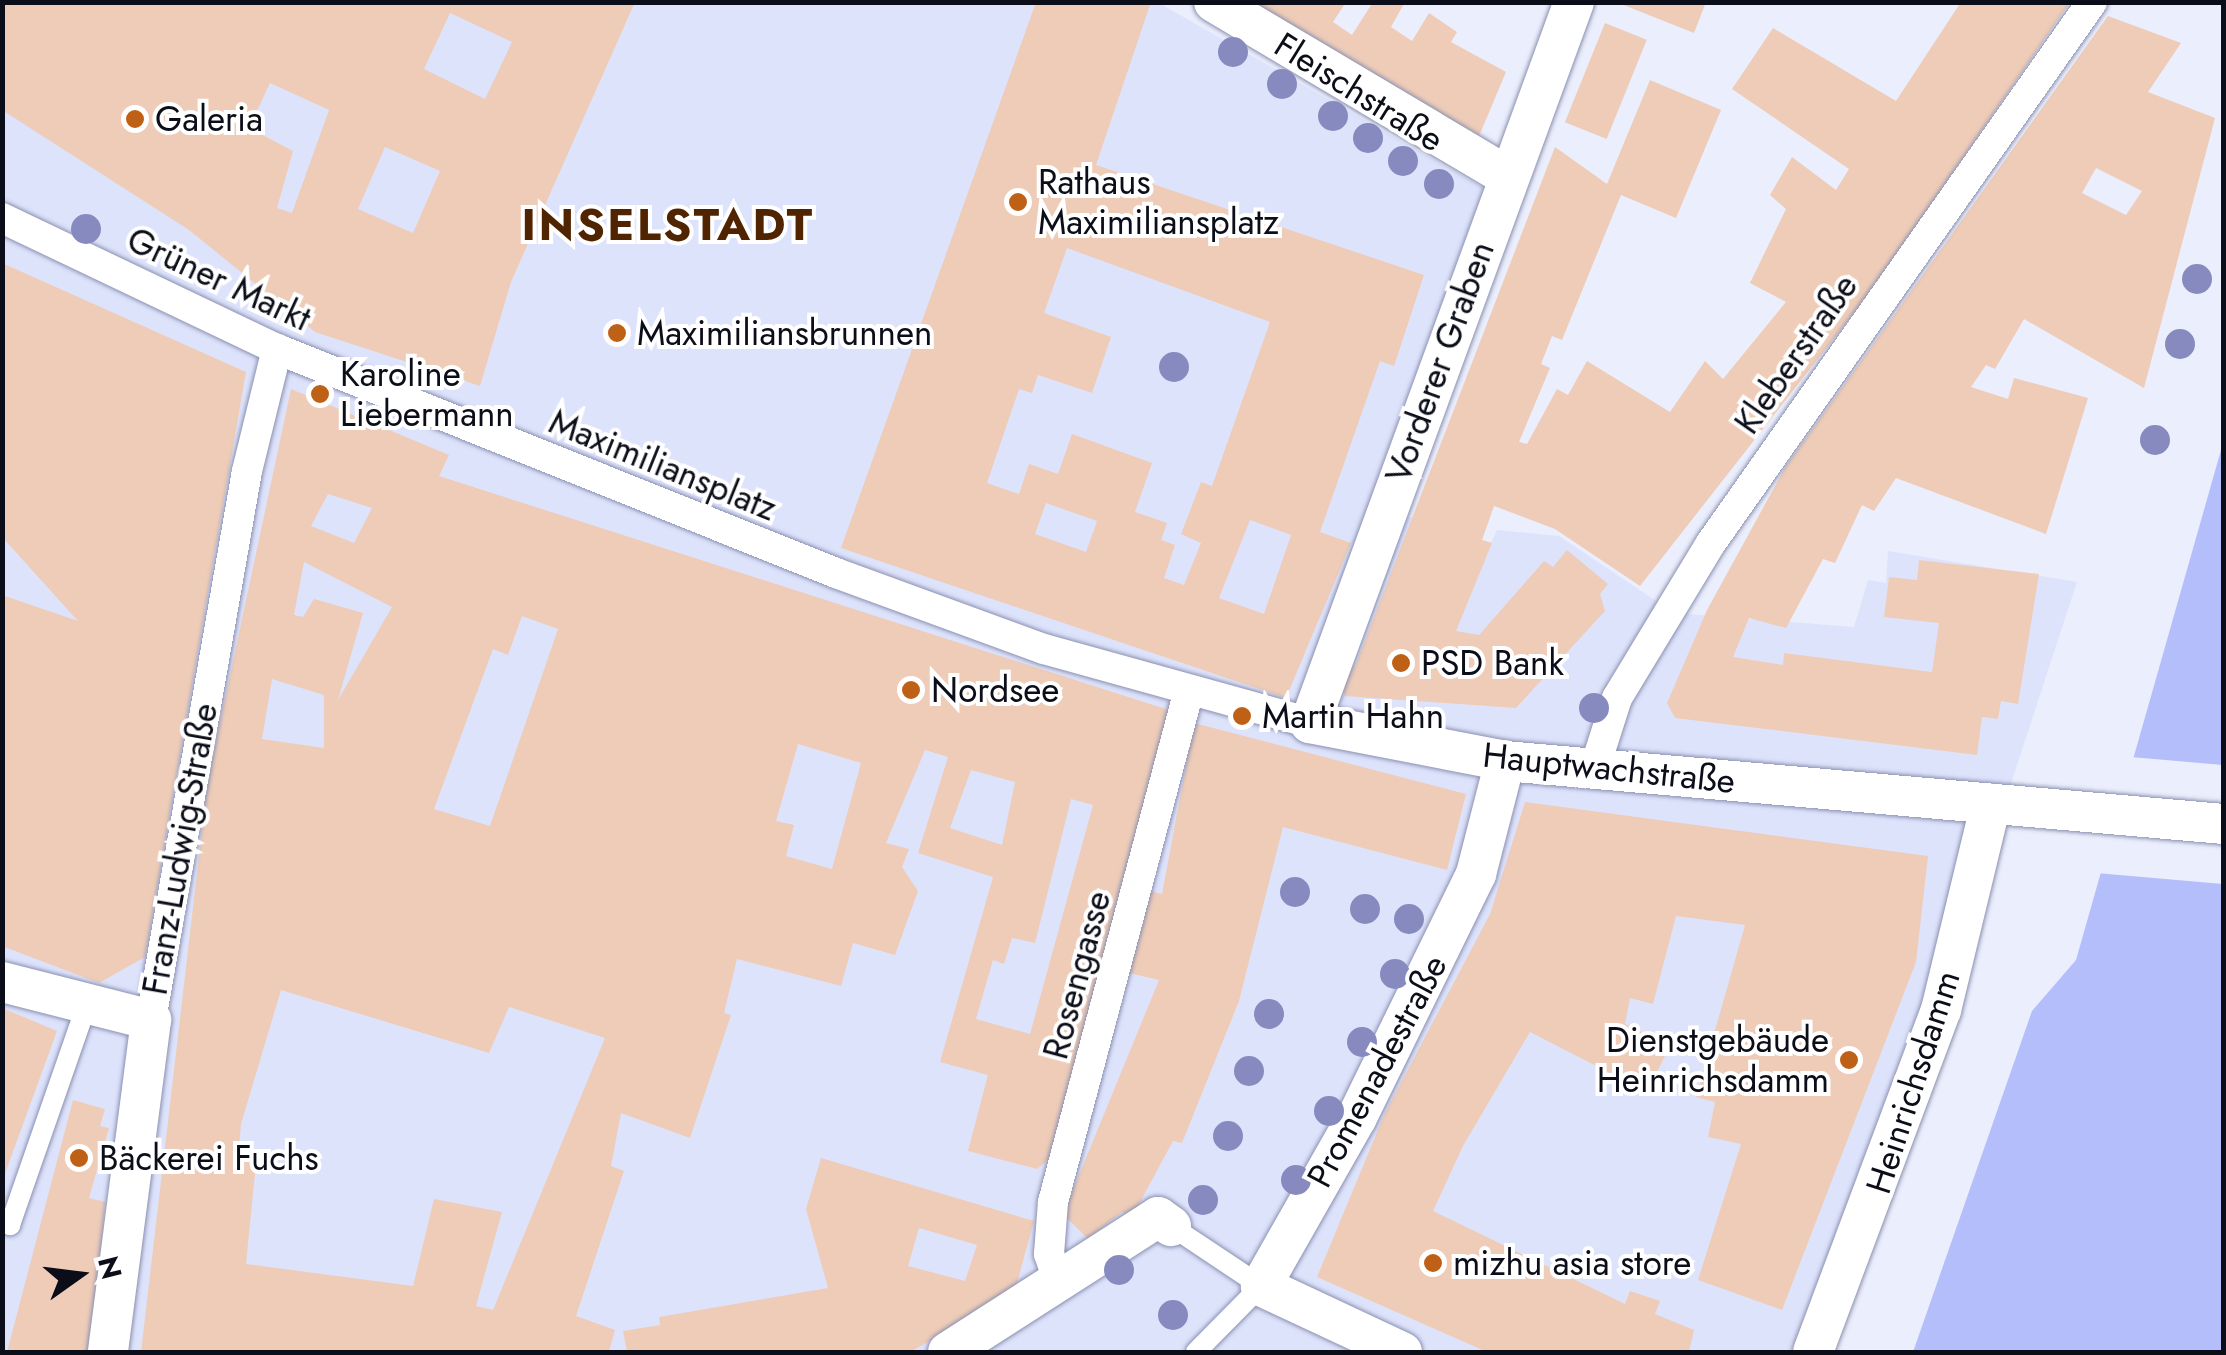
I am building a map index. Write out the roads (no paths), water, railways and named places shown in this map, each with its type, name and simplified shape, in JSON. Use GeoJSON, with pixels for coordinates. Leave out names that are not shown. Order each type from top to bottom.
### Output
{"type":"FeatureCollection","features":[{"type":"Feature","properties":{"kind":"street","name":"Fleischstraße"},"geometry":{"type":"LineString","coordinates":[[1214,2],[1507,176]]}},
{"type":"Feature","properties":{"kind":"street","name":"Vorderer Graben"},"geometry":{"type":"LineString","coordinates":[[1310,724],[1507,176],[1574,2]]}},
{"type":"Feature","properties":{"kind":"street","name":"Kleberstraße"},"geometry":{"type":"LineString","coordinates":[[1594,767],[1618,698],[1710,543],[2092,2]]}},
{"type":"Feature","properties":{"kind":"street","name":"Grüner Markt"},"geometry":{"type":"LineString","coordinates":[[2,218],[277,349],[462,426]]}},
{"type":"Feature","properties":{"kind":"street","name":"Franz-Ludwig-Straße"},"geometry":{"type":"LineString","coordinates":[[108,1352],[151,1020],[246,470],[277,349]]}},
{"type":"Feature","properties":{"kind":"street","name":"Maximiliansplatz"},"geometry":{"type":"LineString","coordinates":[[462,426],[836,574]]}},
{"type":"Feature","properties":{"kind":"street","name":"Hauptwachstraße"},"geometry":{"type":"LineString","coordinates":[[836,574],[1044,649],[1310,724],[1505,761],[2224,824]]}},
{"type":"Feature","properties":{"kind":"street","name":"Rosengasse"},"geometry":{"type":"LineString","coordinates":[[1058,1280],[1049,1254],[1053,1202],[1190,690]]}},
{"type":"Feature","properties":{"kind":"street","name":"Promenadestraße"},"geometry":{"type":"LineString","coordinates":[[1261,1286],[1357,1118],[1476,874],[1505,761]]}},
{"type":"Feature","properties":{"kind":"street","name":"Heinrichsdamm"},"geometry":{"type":"LineString","coordinates":[[1813,1352],[1941,1010],[1991,804]]}},
{"type":"Feature","properties":{"kind":"street"},"geometry":{"type":"LineString","coordinates":[[2,982],[85,1010],[151,1020]]}},
{"type":"Feature","properties":{"kind":"street"},"geometry":{"type":"LineString","coordinates":[[948,1352],[1158,1217],[1171,1226]]}},
{"type":"Feature","properties":{"kind":"street"},"geometry":{"type":"LineString","coordinates":[[1261,1286],[1402,1352]]}},
{"type":"Feature","properties":{"kind":"lane"},"geometry":{"type":"LineString","coordinates":[[2,1222],[10,1226],[85,1010]]}},
{"type":"Feature","properties":{"kind":"lane"},"geometry":{"type":"LineString","coordinates":[[1171,1226],[1261,1286]]}},
{"type":"Feature","properties":{"kind":"lane","name":"Promenadestraße"},"geometry":{"type":"LineString","coordinates":[[1196,1352],[1261,1286]]}},
{"type":"Feature","properties":{"kind":"water"},"geometry":{"type":"Polygon","coordinates":[[[2223,443],[2223,1352],[1913,1352],[2032,1011],[2076,960],[2223,443]]]}},
{"type":"Feature","properties":{"kind":"place","name":"Galeria"},"geometry":{"type":"Point","coordinates":[135,119]}},
{"type":"Feature","properties":{"kind":"place","name":"Rathaus Maximiliansplatz"},"geometry":{"type":"Point","coordinates":[1018,202]}},
{"type":"Feature","properties":{"kind":"place","name":"Maximiliansbrunnen"},"geometry":{"type":"Point","coordinates":[617,333]}},
{"type":"Feature","properties":{"kind":"place","name":"Karoline Liebermann"},"geometry":{"type":"Point","coordinates":[320,394]}},
{"type":"Feature","properties":{"kind":"place","name":"PSD Bank"},"geometry":{"type":"Point","coordinates":[1401,663]}},
{"type":"Feature","properties":{"kind":"place","name":"Nordsee"},"geometry":{"type":"Point","coordinates":[911,690]}},
{"type":"Feature","properties":{"kind":"place","name":"Martin Hahn"},"geometry":{"type":"Point","coordinates":[1242,716]}},
{"type":"Feature","properties":{"kind":"place","name":"Dienstgebäude Heinrichsdamm"},"geometry":{"type":"Point","coordinates":[1849,1060]}},
{"type":"Feature","properties":{"kind":"place","name":"Bäckerei Fuchs"},"geometry":{"type":"Point","coordinates":[79,1158]}},
{"type":"Feature","properties":{"kind":"place","name":"mizhu asia store"},"geometry":{"type":"Point","coordinates":[1433,1263]}},
{"type":"Feature","properties":{"kind":"district","name":"INSELSTADT"},"geometry":{"type":"Point","coordinates":[668,225]}}]}
